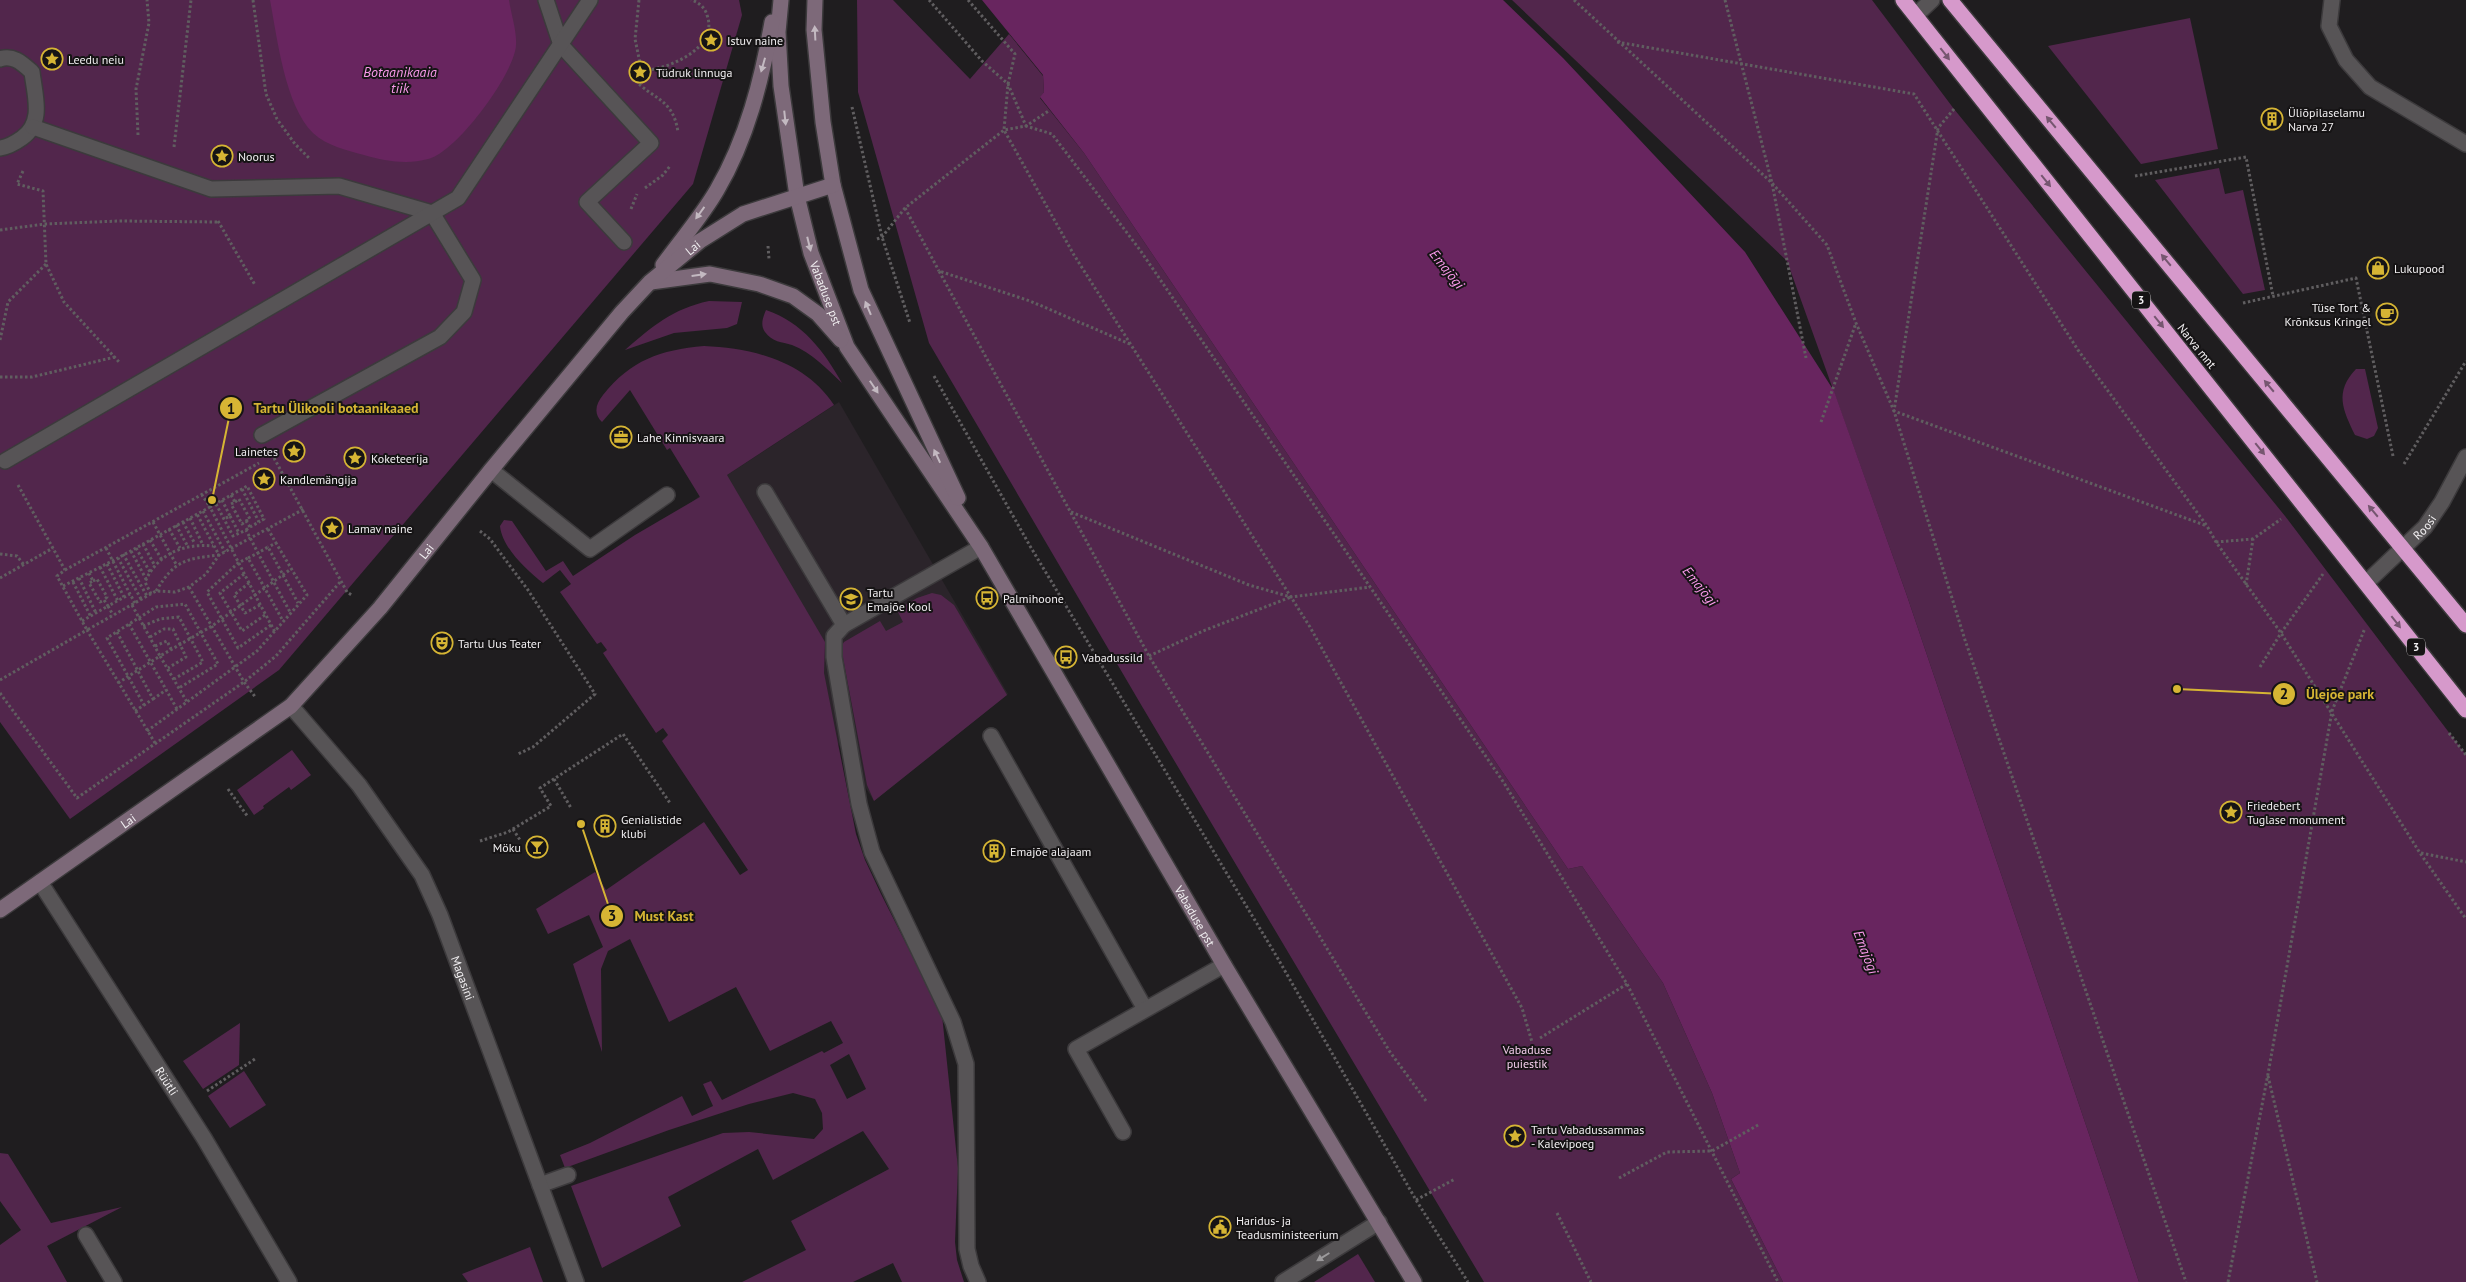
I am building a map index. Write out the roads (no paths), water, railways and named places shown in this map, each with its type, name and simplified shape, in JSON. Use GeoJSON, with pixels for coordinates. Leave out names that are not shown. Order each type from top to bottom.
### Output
{"type":"FeatureCollection","features":[{"type":"Feature","properties":{"kind":"highway","name":"Narva mnt"},"geometry":{"type":"LineString","coordinates":[[1904,0],[2466,710]]}},
{"type":"Feature","properties":{"kind":"highway"},"geometry":{"type":"LineString","coordinates":[[1950,0],[2466,625]]}},
{"type":"Feature","properties":{"kind":"main road"},"geometry":{"type":"LineString","coordinates":[[650,282],[717,191],[737,149],[766,55],[776,0]]}},
{"type":"Feature","properties":{"kind":"main road","name":"Vabaduse pst"},"geometry":{"type":"LineString","coordinates":[[781,0],[778,32],[782,86],[797,196],[811,253],[848,347],[981,547],[1224,965],[1414,1282]]}},
{"type":"Feature","properties":{"kind":"main road","name":"Vabaduse pst"},"geometry":{"type":"LineString","coordinates":[[815,0],[814,30],[823,122],[833,185],[860,290],[981,547]]}},
{"type":"Feature","properties":{"kind":"main road","name":"Lai"},"geometry":{"type":"LineString","coordinates":[[0,910],[291,706],[380,608],[491,470],[622,312],[650,282],[700,241],[743,214],[833,185]]}},
{"type":"Feature","properties":{"kind":"main road"},"geometry":{"type":"LineString","coordinates":[[650,282],[710,274],[759,284],[793,296],[806,305],[818,314],[848,347]]}},
{"type":"Feature","properties":{"kind":"street"},"geometry":{"type":"LineString","coordinates":[[546,0],[561,45],[651,143],[587,202],[624,242]]}},
{"type":"Feature","properties":{"kind":"street"},"geometry":{"type":"LineString","coordinates":[[5,461],[458,198],[590,0]]}},
{"type":"Feature","properties":{"kind":"street"},"geometry":{"type":"LineString","coordinates":[[1916,16],[1932,0]]}},
{"type":"Feature","properties":{"kind":"street"},"geometry":{"type":"LineString","coordinates":[[2332,0],[2329,26],[2346,60],[2370,87],[2466,144]]}},
{"type":"Feature","properties":{"kind":"street"},"geometry":{"type":"LineString","coordinates":[[0,59],[6,57],[19,60],[32,72],[38,116],[33,127],[13,144],[0,148]]}},
{"type":"Feature","properties":{"kind":"street"},"geometry":{"type":"LineString","coordinates":[[33,127],[210,189],[340,186],[432,213],[472,280],[464,312],[440,337],[262,435]]}},
{"type":"Feature","properties":{"kind":"street","name":"Roosi"},"geometry":{"type":"LineString","coordinates":[[2366,584],[2429,521],[2466,457]]}},
{"type":"Feature","properties":{"kind":"street"},"geometry":{"type":"LineString","coordinates":[[491,470],[590,550],[668,496]]}},
{"type":"Feature","properties":{"kind":"street"},"geometry":{"type":"LineString","coordinates":[[765,492],[844,624]]}},
{"type":"Feature","properties":{"kind":"street"},"geometry":{"type":"LineString","coordinates":[[978,1282],[971,1266],[967,1249],[966,1064],[953,1022],[882,875],[865,830],[834,657],[834,636],[844,624],[981,547]]}},
{"type":"Feature","properties":{"kind":"street","name":"Magasini"},"geometry":{"type":"LineString","coordinates":[[291,706],[359,785],[422,875],[440,915],[576,1282]]}},
{"type":"Feature","properties":{"kind":"street"},"geometry":{"type":"LineString","coordinates":[[991,736],[1145,1010]]}},
{"type":"Feature","properties":{"kind":"street","name":"Rüütli"},"geometry":{"type":"LineString","coordinates":[[40,882],[204,1138],[289,1282]]}},
{"type":"Feature","properties":{"kind":"street"},"geometry":{"type":"LineString","coordinates":[[1123,1132],[1076,1049],[1224,965]]}},
{"type":"Feature","properties":{"kind":"street"},"geometry":{"type":"LineString","coordinates":[[540,1185],[568,1175]]}},
{"type":"Feature","properties":{"kind":"street"},"geometry":{"type":"LineString","coordinates":[[1283,1282],[1379,1222]]}},
{"type":"Feature","properties":{"kind":"street"},"geometry":{"type":"LineString","coordinates":[[86,1235],[114,1282]]}},
{"type":"Feature","properties":{"kind":"water","name":"Botaanikaaia tiik"},"geometry":{"type":"Polygon","coordinates":[[[270,0],[509,0],[515,28],[516,45],[506,74],[495,92],[468,128],[453,143],[440,154],[428,159],[412,162],[388,160],[350,151],[331,144],[313,133],[303,121],[289,89],[279,51],[270,0]]]}},
{"type":"Feature","properties":{"kind":"water","name":"Emajõgi"},"geometry":{"type":"Polygon","coordinates":[[[982,0],[1503,0],[1563,58],[1745,252],[1834,391],[1906,593],[2139,1282],[1783,1282],[1731,1179],[1740,1173],[1712,1093],[1663,983],[1582,866],[1568,869],[1084,153],[1040,97],[1044,92],[1043,75],[982,0]]]}},
{"type":"Feature","properties":{"kind":"place","name":"Istuv naine"},"geometry":{"type":"Point","coordinates":[711,40]}},
{"type":"Feature","properties":{"kind":"place","name":"Leedu neiu"},"geometry":{"type":"Point","coordinates":[52,59]}},
{"type":"Feature","properties":{"kind":"place","name":"Tüdruk linnuga"},"geometry":{"type":"Point","coordinates":[640,72]}},
{"type":"Feature","properties":{"kind":"place","name":"Üliõpilaselamu Narva 27"},"geometry":{"type":"Point","coordinates":[2272,119]}},
{"type":"Feature","properties":{"kind":"place","name":"Noorus"},"geometry":{"type":"Point","coordinates":[222,156]}},
{"type":"Feature","properties":{"kind":"place","name":"Lukupood"},"geometry":{"type":"Point","coordinates":[2378,268]}},
{"type":"Feature","properties":{"kind":"place","name":"Tüse Tort & Krõnksus Kringel"},"geometry":{"type":"Point","coordinates":[2387,314]}},
{"type":"Feature","properties":{"kind":"place","name":"Lahe Kinnisvaara"},"geometry":{"type":"Point","coordinates":[621,437]}},
{"type":"Feature","properties":{"kind":"place","name":"Lainetes"},"geometry":{"type":"Point","coordinates":[294,451]}},
{"type":"Feature","properties":{"kind":"place","name":"Koketeerija"},"geometry":{"type":"Point","coordinates":[355,458]}},
{"type":"Feature","properties":{"kind":"place","name":"Kandlemängija"},"geometry":{"type":"Point","coordinates":[264,479]}},
{"type":"Feature","properties":{"kind":"place","name":"Tartu Ülikooli botaanikaaed"},"geometry":{"type":"Point","coordinates":[212,500]}},
{"type":"Feature","properties":{"kind":"place","name":"Lamav naine"},"geometry":{"type":"Point","coordinates":[332,528]}},
{"type":"Feature","properties":{"kind":"place","name":"Palmihoone"},"geometry":{"type":"Point","coordinates":[987,598]}},
{"type":"Feature","properties":{"kind":"place","name":"Tartu Emajõe Kool"},"geometry":{"type":"Point","coordinates":[851,599]}},
{"type":"Feature","properties":{"kind":"place","name":"Tartu Uus Teater"},"geometry":{"type":"Point","coordinates":[442,643]}},
{"type":"Feature","properties":{"kind":"place","name":"Vabadussild"},"geometry":{"type":"Point","coordinates":[1066,657]}},
{"type":"Feature","properties":{"kind":"place","name":"Ülejõe park"},"geometry":{"type":"Point","coordinates":[2177,689]}},
{"type":"Feature","properties":{"kind":"place","name":"Friedebert Tuglase monument"},"geometry":{"type":"Point","coordinates":[2231,812]}},
{"type":"Feature","properties":{"kind":"place","name":"Must Kast"},"geometry":{"type":"Point","coordinates":[581,824]}},
{"type":"Feature","properties":{"kind":"place","name":"Genialistide klubi"},"geometry":{"type":"Point","coordinates":[605,826]}},
{"type":"Feature","properties":{"kind":"place","name":"Möku"},"geometry":{"type":"Point","coordinates":[537,847]}},
{"type":"Feature","properties":{"kind":"place","name":"Emajõe alajaam"},"geometry":{"type":"Point","coordinates":[994,851]}},
{"type":"Feature","properties":{"kind":"place","name":"Tartu Vabadussammas - Kalevipoeg"},"geometry":{"type":"Point","coordinates":[1515,1136]}},
{"type":"Feature","properties":{"kind":"place","name":"Haridus- ja Teadusministeerium"},"geometry":{"type":"Point","coordinates":[1220,1227]}},
{"type":"Feature","properties":{"kind":"park label","name":"Vabaduse puiestik"},"geometry":{"type":"Point","coordinates":[1527,1056]}}]}
